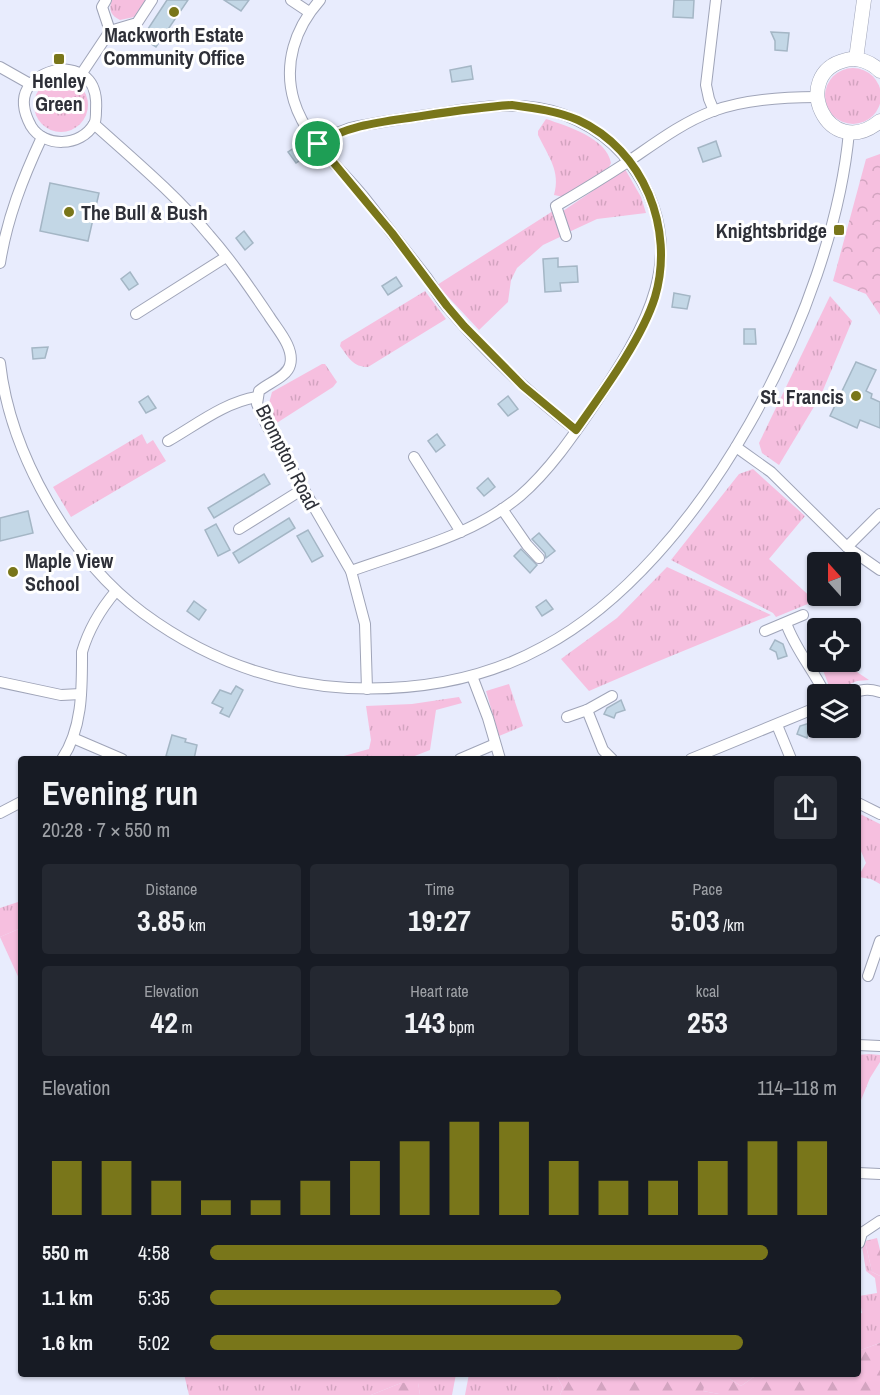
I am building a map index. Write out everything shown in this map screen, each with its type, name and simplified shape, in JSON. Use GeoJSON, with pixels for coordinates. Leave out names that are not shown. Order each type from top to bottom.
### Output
{"type":"FeatureCollection","features":[{"type":"Feature","properties":{"kind":"street"},"geometry":{"type":"LineString","coordinates":[[106,0],[102,7],[110,32]]}},
{"type":"Feature","properties":{"kind":"street"},"geometry":{"type":"LineString","coordinates":[[82,73],[110,32],[137,23],[152,0]]}},
{"type":"Feature","properties":{"kind":"street"},"geometry":{"type":"LineString","coordinates":[[291,0],[309,12]]}},
{"type":"Feature","properties":{"kind":"street"},"geometry":{"type":"LineString","coordinates":[[320,0],[309,12],[294,42],[291,57],[291,86],[301,120],[464,326],[523,386],[576,430]]}},
{"type":"Feature","properties":{"kind":"street"},"geometry":{"type":"LineString","coordinates":[[714,111],[706,85],[716,0]]}},
{"type":"Feature","properties":{"kind":"street"},"geometry":{"type":"LineString","coordinates":[[856,59],[864,0]]}},
{"type":"Feature","properties":{"kind":"street"},"geometry":{"type":"LineString","coordinates":[[880,70],[870,63],[856,59],[844,61],[828,70],[819,85],[817,97],[826,121],[837,129],[860,132],[880,122]]}},
{"type":"Feature","properties":{"kind":"street"},"geometry":{"type":"LineString","coordinates":[[0,67],[30,84]]}},
{"type":"Feature","properties":{"kind":"street"},"geometry":{"type":"LineString","coordinates":[[60,69],[82,73],[89,79],[96,97],[94,124],[83,135],[65,142],[48,141],[34,131],[26,114],[24,98],[30,84],[47,72],[60,69]]}},
{"type":"Feature","properties":{"kind":"street"},"geometry":{"type":"LineString","coordinates":[[566,237],[556,206],[687,122],[714,111],[752,102],[817,97]]}},
{"type":"Feature","properties":{"kind":"street"},"geometry":{"type":"LineString","coordinates":[[318,144],[334,134],[366,125],[476,107],[512,105],[541,109],[580,121],[607,139],[628,161],[648,190],[656,214],[661,247],[659,279],[654,299],[633,343],[576,430],[559,453],[521,495],[502,509],[461,532],[351,571]]}},
{"type":"Feature","properties":{"kind":"street","name":"Brompton Road"},"geometry":{"type":"LineString","coordinates":[[94,124],[180,202],[209,234],[263,307],[289,351],[288,370],[262,388],[257,397],[257,404],[266,424],[351,571],[365,624],[367,688]]}},
{"type":"Feature","properties":{"kind":"street"},"geometry":{"type":"LineString","coordinates":[[0,363],[1,387],[16,431],[42,491],[86,556],[116,591],[176,636],[218,658],[301,684],[367,688],[410,687],[440,684],[472,676],[542,648],[605,606],[653,558],[710,485],[736,447],[778,370],[814,283],[838,194],[849,132]]}},
{"type":"Feature","properties":{"kind":"street"},"geometry":{"type":"LineString","coordinates":[[0,262],[18,192],[42,137]]}},
{"type":"Feature","properties":{"kind":"street"},"geometry":{"type":"LineString","coordinates":[[136,314],[226,257]]}},
{"type":"Feature","properties":{"kind":"street"},"geometry":{"type":"LineString","coordinates":[[168,441],[231,405],[244,399],[257,397]]}},
{"type":"Feature","properties":{"kind":"street"},"geometry":{"type":"LineString","coordinates":[[736,447],[771,472],[847,547],[880,570]]}},
{"type":"Feature","properties":{"kind":"street"},"geometry":{"type":"LineString","coordinates":[[414,457],[461,532]]}},
{"type":"Feature","properties":{"kind":"street"},"geometry":{"type":"LineString","coordinates":[[239,529],[303,489]]}},
{"type":"Feature","properties":{"kind":"street"},"geometry":{"type":"LineString","coordinates":[[502,509],[526,545],[538,558]]}},
{"type":"Feature","properties":{"kind":"street"},"geometry":{"type":"LineString","coordinates":[[847,547],[880,514]]}},
{"type":"Feature","properties":{"kind":"street"},"geometry":{"type":"LineString","coordinates":[[64,756],[73,738],[78,718],[82,652],[87,635],[116,591]]}},
{"type":"Feature","properties":{"kind":"street"},"geometry":{"type":"LineString","coordinates":[[765,631],[803,615]]}},
{"type":"Feature","properties":{"kind":"street"},"geometry":{"type":"LineString","coordinates":[[786,623],[793,641],[811,666],[820,684]]}},
{"type":"Feature","properties":{"kind":"street"},"geometry":{"type":"LineString","coordinates":[[472,676],[499,756]]}},
{"type":"Feature","properties":{"kind":"street"},"geometry":{"type":"LineString","coordinates":[[0,682],[61,695],[81,694]]}},
{"type":"Feature","properties":{"kind":"street"},"geometry":{"type":"LineString","coordinates":[[861,690],[869,689],[880,692]]}},
{"type":"Feature","properties":{"kind":"street"},"geometry":{"type":"LineString","coordinates":[[567,717],[587,710],[612,696]]}},
{"type":"Feature","properties":{"kind":"street"},"geometry":{"type":"LineString","coordinates":[[587,710],[603,750],[609,756]]}},
{"type":"Feature","properties":{"kind":"street"},"geometry":{"type":"LineString","coordinates":[[699,756],[807,712]]}},
{"type":"Feature","properties":{"kind":"street"},"geometry":{"type":"LineString","coordinates":[[777,725],[790,756]]}},
{"type":"Feature","properties":{"kind":"street"},"geometry":{"type":"LineString","coordinates":[[73,738],[115,756]]}},
{"type":"Feature","properties":{"kind":"street"},"geometry":{"type":"LineString","coordinates":[[467,756],[495,744]]}},
{"type":"Feature","properties":{"kind":"street"},"geometry":{"type":"LineString","coordinates":[[0,813],[18,804]]}},
{"type":"Feature","properties":{"kind":"street"},"geometry":{"type":"LineString","coordinates":[[861,804],[880,814]]}},
{"type":"Feature","properties":{"kind":"street"},"geometry":{"type":"LineString","coordinates":[[868,976],[879,945]]}},
{"type":"Feature","properties":{"kind":"street"},"geometry":{"type":"LineString","coordinates":[[861,1045],[880,1046]]}},
{"type":"Feature","properties":{"kind":"street"},"geometry":{"type":"LineString","coordinates":[[861,1173],[880,1174]]}},
{"type":"Feature","properties":{"kind":"street"},"geometry":{"type":"LineString","coordinates":[[861,1236],[862,1233],[880,1221]]}},
{"type":"Feature","properties":{"kind":"green space"},"geometry":{"type":"Polygon","coordinates":[[[112,0],[146,0],[134,17],[120,20],[111,12],[112,0]]]}},
{"type":"Feature","properties":{"kind":"green space"},"geometry":{"type":"Polygon","coordinates":[[[853,68],[868,73],[876,81],[881,96],[876,111],[868,119],[853,124],[838,119],[830,111],[825,96],[830,81],[838,73],[853,68]]]}},
{"type":"Feature","properties":{"kind":"green space"},"geometry":{"type":"Polygon","coordinates":[[[56,78],[66,78],[76,82],[84,90],[88,105],[84,120],[76,128],[66,132],[56,132],[46,128],[38,120],[34,110],[34,100],[38,90],[46,82],[56,78]]]}},
{"type":"Feature","properties":{"kind":"green space"},"geometry":{"type":"Polygon","coordinates":[[[546,119],[575,129],[594,140],[608,154],[611,163],[609,167],[564,197],[554,195],[555,171],[538,135],[546,119]]]}},
{"type":"Feature","properties":{"kind":"green space"},"geometry":{"type":"Polygon","coordinates":[[[880,154],[880,315],[866,294],[833,281],[866,159],[880,154]]]}},
{"type":"Feature","properties":{"kind":"green space"},"geometry":{"type":"Polygon","coordinates":[[[625,169],[641,197],[646,213],[597,219],[569,232],[563,211],[625,169]]]}},
{"type":"Feature","properties":{"kind":"green space"},"geometry":{"type":"Polygon","coordinates":[[[553,211],[562,236],[543,245],[517,268],[511,280],[508,302],[479,330],[437,285],[553,211]]]}},
{"type":"Feature","properties":{"kind":"green space"},"geometry":{"type":"Polygon","coordinates":[[[425,291],[446,319],[368,367],[355,364],[349,358],[340,346],[341,342],[425,291]]]}},
{"type":"Feature","properties":{"kind":"green space"},"geometry":{"type":"Polygon","coordinates":[[[830,296],[852,321],[821,395],[779,465],[762,453],[759,443],[830,296]]]}},
{"type":"Feature","properties":{"kind":"green space"},"geometry":{"type":"Polygon","coordinates":[[[325,364],[337,382],[333,387],[272,426],[266,414],[272,392],[325,364]]]}},
{"type":"Feature","properties":{"kind":"green space"},"geometry":{"type":"Polygon","coordinates":[[[142,434],[147,444],[153,440],[166,461],[71,517],[53,487],[142,434]]]}},
{"type":"Feature","properties":{"kind":"green space"},"geometry":{"type":"Polygon","coordinates":[[[753,469],[805,516],[769,559],[807,594],[807,604],[776,617],[773,613],[671,560],[739,474],[753,469]]]}},
{"type":"Feature","properties":{"kind":"green space"},"geometry":{"type":"Polygon","coordinates":[[[667,567],[771,615],[589,691],[561,659],[617,618],[667,567]]]}},
{"type":"Feature","properties":{"kind":"green space"},"geometry":{"type":"Polygon","coordinates":[[[824,672],[857,672],[869,680],[850,684],[828,684],[824,672]]]}},
{"type":"Feature","properties":{"kind":"green space"},"geometry":{"type":"Polygon","coordinates":[[[509,684],[523,726],[499,736],[486,691],[509,684]]]}},
{"type":"Feature","properties":{"kind":"green space"},"geometry":{"type":"Polygon","coordinates":[[[459,697],[462,703],[436,710],[430,750],[415,756],[344,756],[369,749],[371,740],[366,706],[412,704],[459,697]]]}},
{"type":"Feature","properties":{"kind":"green space"},"geometry":{"type":"Polygon","coordinates":[[[861,814],[880,824],[880,884],[861,877],[861,872],[866,863],[861,851],[861,814]]]}},
{"type":"Feature","properties":{"kind":"green space"},"geometry":{"type":"Polygon","coordinates":[[[18,902],[18,929],[0,937],[0,908],[18,902]]]}},
{"type":"Feature","properties":{"kind":"green space"},"geometry":{"type":"Polygon","coordinates":[[[18,929],[18,976],[0,937],[18,929]]]}},
{"type":"Feature","properties":{"kind":"green space"},"geometry":{"type":"Polygon","coordinates":[[[861,1055],[880,1055],[880,1062],[870,1078],[861,1100],[861,1055]]]}},
{"type":"Feature","properties":{"kind":"green space"},"geometry":{"type":"Polygon","coordinates":[[[877,1238],[880,1250],[880,1276],[872,1272],[865,1241],[877,1238]]]}},
{"type":"Feature","properties":{"kind":"green space"},"geometry":{"type":"Polygon","coordinates":[[[865,1241],[872,1272],[880,1276],[880,1343],[861,1350],[861,1296],[877,1293],[875,1278],[866,1271],[862,1246],[865,1241]]]}},
{"type":"Feature","properties":{"kind":"green space"},"geometry":{"type":"Polygon","coordinates":[[[880,1343],[880,1395],[560,1395],[563,1388],[558,1377],[702,1377],[706,1378],[703,1391],[719,1394],[721,1381],[730,1379],[741,1386],[754,1377],[861,1377],[861,1350],[880,1343]]]}},
{"type":"Feature","properties":{"kind":"green space"},"geometry":{"type":"Polygon","coordinates":[[[185,1377],[455,1377],[452,1395],[420,1395],[418,1383],[401,1383],[371,1395],[189,1395],[185,1377]]]}},
{"type":"Feature","properties":{"kind":"green space"},"geometry":{"type":"Polygon","coordinates":[[[468,1377],[558,1377],[563,1388],[560,1395],[465,1395],[468,1377]]]}},
{"type":"Feature","properties":{"kind":"green space"},"geometry":{"type":"Polygon","coordinates":[[[693,1377],[754,1377],[741,1386],[730,1379],[719,1394],[703,1391],[693,1377]]]}},
{"type":"Feature","properties":{"kind":"green space"},"geometry":{"type":"Polygon","coordinates":[[[418,1382],[420,1395],[371,1395],[401,1383],[418,1382]]]}},
{"type":"Feature","properties":{"kind":"building"},"geometry":{"type":"Polygon","coordinates":[[[167,0],[188,0],[156,47],[142,38],[167,0]]]}},
{"type":"Feature","properties":{"kind":"building"},"geometry":{"type":"Polygon","coordinates":[[[224,0],[249,0],[241,11],[224,0]]]}},
{"type":"Feature","properties":{"kind":"building"},"geometry":{"type":"Polygon","coordinates":[[[674,0],[694,0],[693,18],[673,17],[674,0]]]}},
{"type":"Feature","properties":{"kind":"building"},"geometry":{"type":"Polygon","coordinates":[[[771,32],[789,33],[787,51],[775,50],[775,41],[771,32]]]}},
{"type":"Feature","properties":{"kind":"building"},"geometry":{"type":"Polygon","coordinates":[[[471,66],[473,79],[452,82],[450,70],[471,66]]]}},
{"type":"Feature","properties":{"kind":"building"},"geometry":{"type":"Polygon","coordinates":[[[716,141],[721,156],[703,162],[698,148],[716,141]]]}},
{"type":"Feature","properties":{"kind":"building"},"geometry":{"type":"Polygon","coordinates":[[[297,146],[305,157],[296,163],[288,152],[297,146]]]}},
{"type":"Feature","properties":{"kind":"building","name":"The Bull & Bush"},"geometry":{"type":"Polygon","coordinates":[[[50,183],[99,193],[88,241],[40,231],[50,183]]]}},
{"type":"Feature","properties":{"kind":"building"},"geometry":{"type":"Polygon","coordinates":[[[244,231],[253,243],[245,250],[236,238],[244,231]]]}},
{"type":"Feature","properties":{"kind":"building"},"geometry":{"type":"Polygon","coordinates":[[[558,258],[558,267],[577,266],[578,282],[560,283],[561,291],[545,292],[543,259],[558,258]]]}},
{"type":"Feature","properties":{"kind":"building"},"geometry":{"type":"Polygon","coordinates":[[[130,272],[138,284],[129,290],[121,279],[130,272]]]}},
{"type":"Feature","properties":{"kind":"building"},"geometry":{"type":"Polygon","coordinates":[[[396,277],[402,286],[388,295],[382,286],[396,277]]]}},
{"type":"Feature","properties":{"kind":"building"},"geometry":{"type":"Polygon","coordinates":[[[674,293],[690,296],[687,309],[672,307],[674,293]]]}},
{"type":"Feature","properties":{"kind":"building"},"geometry":{"type":"Polygon","coordinates":[[[744,329],[755,329],[756,344],[744,344],[744,329]]]}},
{"type":"Feature","properties":{"kind":"building"},"geometry":{"type":"Polygon","coordinates":[[[48,347],[45,358],[33,359],[32,348],[48,347]]]}},
{"type":"Feature","properties":{"kind":"building","name":"St. Francis"},"geometry":{"type":"Polygon","coordinates":[[[856,362],[876,370],[866,391],[872,394],[871,398],[880,402],[880,428],[860,420],[857,428],[830,416],[856,362]]]}},
{"type":"Feature","properties":{"kind":"building"},"geometry":{"type":"Polygon","coordinates":[[[148,396],[156,408],[146,413],[139,402],[148,396]]]}},
{"type":"Feature","properties":{"kind":"building"},"geometry":{"type":"Polygon","coordinates":[[[508,396],[518,409],[508,416],[498,404],[508,396]]]}},
{"type":"Feature","properties":{"kind":"building"},"geometry":{"type":"Polygon","coordinates":[[[437,434],[445,445],[436,452],[428,441],[437,434]]]}},
{"type":"Feature","properties":{"kind":"building"},"geometry":{"type":"Polygon","coordinates":[[[264,474],[270,484],[214,518],[208,508],[264,474]]]}},
{"type":"Feature","properties":{"kind":"building"},"geometry":{"type":"Polygon","coordinates":[[[488,478],[495,487],[484,496],[477,488],[488,478]]]}},
{"type":"Feature","properties":{"kind":"building"},"geometry":{"type":"Polygon","coordinates":[[[28,511],[33,533],[0,541],[0,518],[28,511]]]}},
{"type":"Feature","properties":{"kind":"building"},"geometry":{"type":"Polygon","coordinates":[[[289,518],[295,528],[239,563],[233,553],[289,518]]]}},
{"type":"Feature","properties":{"kind":"building"},"geometry":{"type":"Polygon","coordinates":[[[216,524],[230,550],[218,556],[205,530],[216,524]]]}},
{"type":"Feature","properties":{"kind":"building"},"geometry":{"type":"Polygon","coordinates":[[[308,530],[323,556],[312,562],[297,536],[308,530]]]}},
{"type":"Feature","properties":{"kind":"building"},"geometry":{"type":"Polygon","coordinates":[[[539,533],[555,551],[546,558],[545,553],[532,539],[539,533]]]}},
{"type":"Feature","properties":{"kind":"building"},"geometry":{"type":"Polygon","coordinates":[[[521,549],[537,565],[530,573],[514,556],[521,549]]]}},
{"type":"Feature","properties":{"kind":"building"},"geometry":{"type":"Polygon","coordinates":[[[546,600],[553,609],[542,616],[536,607],[546,600]]]}},
{"type":"Feature","properties":{"kind":"building"},"geometry":{"type":"Polygon","coordinates":[[[194,601],[206,610],[199,620],[187,611],[194,601]]]}},
{"type":"Feature","properties":{"kind":"building"},"geometry":{"type":"Polygon","coordinates":[[[775,640],[783,644],[787,656],[778,659],[776,652],[770,649],[775,640]]]}},
{"type":"Feature","properties":{"kind":"building"},"geometry":{"type":"Polygon","coordinates":[[[236,686],[243,690],[229,717],[220,713],[223,708],[212,703],[220,690],[231,694],[236,686]]]}},
{"type":"Feature","properties":{"kind":"building"},"geometry":{"type":"Polygon","coordinates":[[[621,700],[625,710],[616,713],[614,718],[604,714],[607,708],[621,700]]]}},
{"type":"Feature","properties":{"kind":"building"},"geometry":{"type":"Polygon","coordinates":[[[807,724],[807,738],[797,734],[800,726],[807,724]]]}},
{"type":"Feature","properties":{"kind":"building"},"geometry":{"type":"Polygon","coordinates":[[[172,735],[197,745],[195,756],[166,756],[172,735]]]}},
{"type":"Feature","properties":{"kind":"place","name":"Mackworth Estate Community Office"},"geometry":{"type":"Point","coordinates":[174,12]}},
{"type":"Feature","properties":{"kind":"place","name":"Henley Green"},"geometry":{"type":"Point","coordinates":[59,59]}},
{"type":"Feature","properties":{"kind":"place","name":"The Bull & Bush"},"geometry":{"type":"Point","coordinates":[69,212]}},
{"type":"Feature","properties":{"kind":"place","name":"Knightsbridge"},"geometry":{"type":"Point","coordinates":[839,230]}},
{"type":"Feature","properties":{"kind":"place","name":"St. Francis"},"geometry":{"type":"Point","coordinates":[856,396]}},
{"type":"Feature","properties":{"kind":"place","name":"Maple View School"},"geometry":{"type":"Point","coordinates":[13,572]}},
{"type":"Feature","properties":{"kind":"route"},"geometry":{"type":"LineString","coordinates":[[512,105],[541,109],[580,121],[618,148],[642,179],[653,203],[661,247],[659,279],[654,299],[633,343],[576,430],[523,386],[464,326],[392,233],[318,144],[350,128],[374,123],[476,107],[512,105]]}}]}
